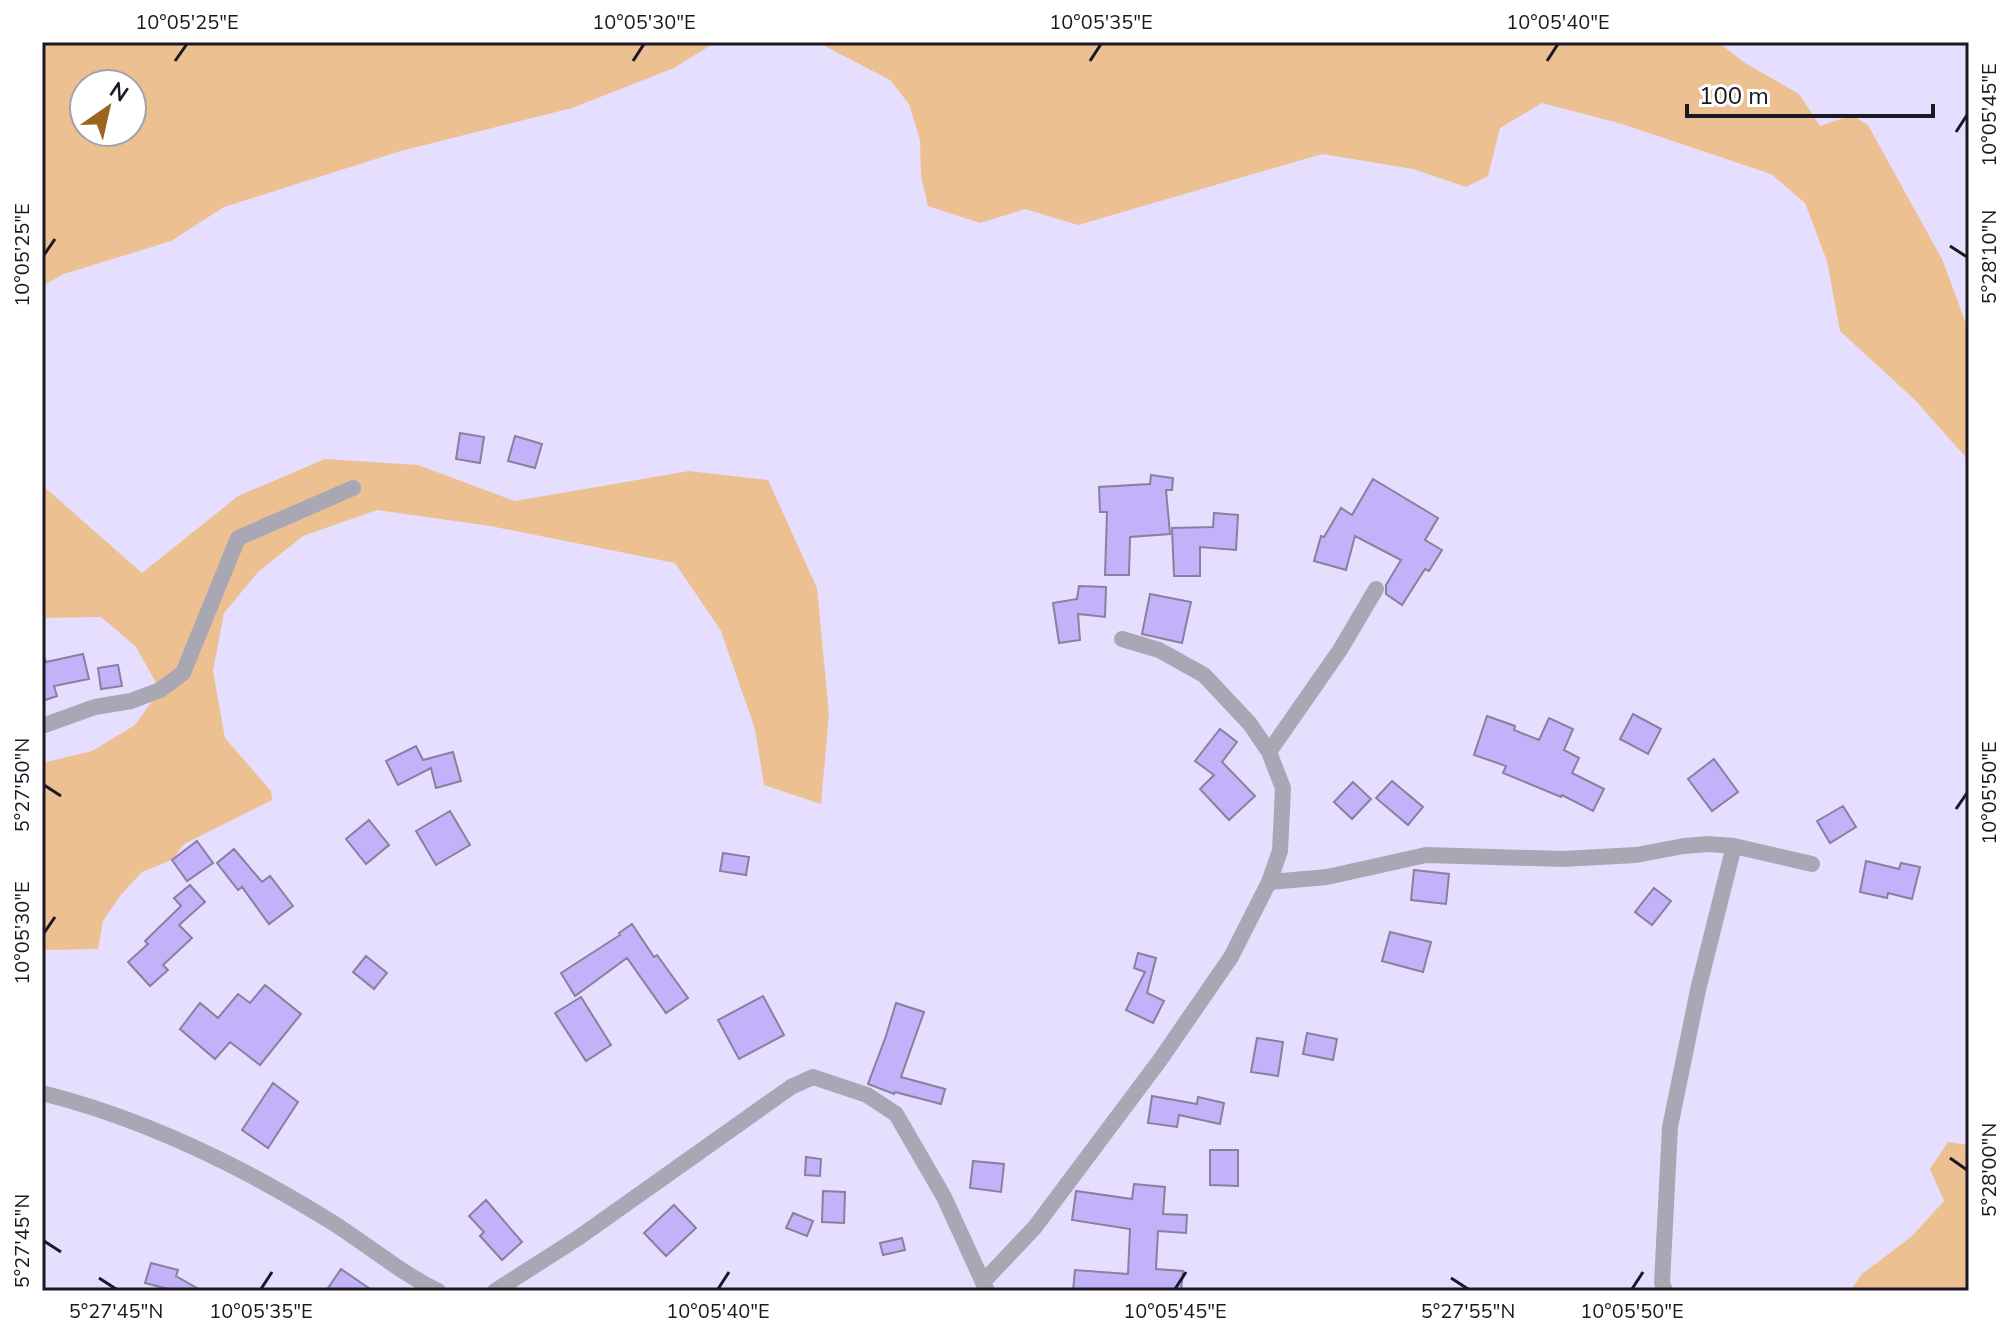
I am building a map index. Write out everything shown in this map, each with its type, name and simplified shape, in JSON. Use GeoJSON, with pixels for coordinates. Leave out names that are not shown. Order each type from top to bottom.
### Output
{"type":"FeatureCollection","features":[{"type":"Feature","properties":{"kind":"street"},"geometry":{"type":"LineString","coordinates":[[42,726],[95,707],[145,696],[160,690],[183,673],[238,538],[353,488]]}},
{"type":"Feature","properties":{"kind":"street"},"geometry":{"type":"LineString","coordinates":[[1269,752],[1340,650],[1376,589]]}},
{"type":"Feature","properties":{"kind":"street"},"geometry":{"type":"LineString","coordinates":[[495,1291],[578,1238],[791,1087],[813,1077],[867,1095],[896,1114],[944,1197],[985,1286],[1035,1227],[1160,1060],[1231,957],[1269,882],[1280,851],[1283,788],[1269,752],[1250,724],[1204,675],[1159,650],[1122,639]]}},
{"type":"Feature","properties":{"kind":"street"},"geometry":{"type":"LineString","coordinates":[[1269,882],[1327,877],[1426,855],[1563,859],[1636,855],[1684,846],[1734,846],[1812,864]]}},
{"type":"Feature","properties":{"kind":"street"},"geometry":{"type":"LineString","coordinates":[[1665,1291],[1662,1283],[1670,1127],[1698,990],[1734,846]]}},
{"type":"Feature","properties":{"kind":"street"},"geometry":{"type":"LineString","coordinates":[[42,1093],[91,1105],[207,1152],[264,1181],[438,1291]]}},
{"type":"Feature","properties":{"kind":"shaded area"},"geometry":{"type":"Polygon","coordinates":[[[42,42],[716,42],[674,68],[572,108],[401,151],[224,207],[171,241],[64,274],[42,286],[42,42]]]}},
{"type":"Feature","properties":{"kind":"shaded area"},"geometry":{"type":"Polygon","coordinates":[[[817,42],[1718,42],[1745,63],[1799,94],[1820,126],[1852,115],[1868,125],[1943,261],[1969,332],[1969,461],[1915,400],[1840,331],[1827,261],[1805,203],[1771,174],[1622,124],[1542,103],[1500,128],[1488,176],[1466,187],[1413,169],[1322,154],[1078,225],[1025,209],[980,223],[928,206],[921,176],[920,140],[909,104],[890,80],[817,42]]]}},
{"type":"Feature","properties":{"kind":"shaded area"},"geometry":{"type":"Polygon","coordinates":[[[325,459],[418,465],[515,501],[689,471],[768,480],[817,588],[829,714],[821,804],[764,785],[755,729],[721,631],[675,563],[490,526],[377,510],[303,536],[259,571],[224,613],[213,671],[225,738],[271,791],[272,800],[184,844],[172,860],[142,872],[103,921],[98,949],[45,950],[42,945],[42,763],[92,751],[135,725],[160,690],[136,647],[101,617],[42,618],[42,485],[142,573],[238,496],[325,459]]]}},
{"type":"Feature","properties":{"kind":"shaded area"},"geometry":{"type":"Polygon","coordinates":[[[1948,1142],[1969,1145],[1969,1291],[1850,1291],[1862,1274],[1911,1237],[1944,1201],[1930,1169],[1948,1142]]]}},
{"type":"Feature","properties":{"kind":"building"},"geometry":{"type":"Polygon","coordinates":[[[460,433],[484,437],[480,463],[456,459],[460,433]]]}},
{"type":"Feature","properties":{"kind":"building"},"geometry":{"type":"Polygon","coordinates":[[[515,436],[542,444],[535,468],[508,461],[515,436]]]}},
{"type":"Feature","properties":{"kind":"building"},"geometry":{"type":"Polygon","coordinates":[[[1151,475],[1173,478],[1172,490],[1166,490],[1170,534],[1130,537],[1129,575],[1105,575],[1107,512],[1100,512],[1099,487],[1150,484],[1151,475]]]}},
{"type":"Feature","properties":{"kind":"building"},"geometry":{"type":"Polygon","coordinates":[[[1373,479],[1438,518],[1425,540],[1442,550],[1429,571],[1425,569],[1402,605],[1386,594],[1386,585],[1401,560],[1355,536],[1346,570],[1314,561],[1321,536],[1324,537],[1341,508],[1352,515],[1373,479]]]}},
{"type":"Feature","properties":{"kind":"building"},"geometry":{"type":"Polygon","coordinates":[[[1214,513],[1238,515],[1236,550],[1200,547],[1200,576],[1174,576],[1172,528],[1213,527],[1214,513]]]}},
{"type":"Feature","properties":{"kind":"building"},"geometry":{"type":"Polygon","coordinates":[[[1079,586],[1106,587],[1105,617],[1078,614],[1080,640],[1059,643],[1053,603],[1077,599],[1079,586]]]}},
{"type":"Feature","properties":{"kind":"building"},"geometry":{"type":"Polygon","coordinates":[[[1150,594],[1191,602],[1182,643],[1142,634],[1150,594]]]}},
{"type":"Feature","properties":{"kind":"building"},"geometry":{"type":"Polygon","coordinates":[[[83,654],[89,679],[54,686],[57,696],[42,701],[42,659],[46,662],[83,654]]]}},
{"type":"Feature","properties":{"kind":"building"},"geometry":{"type":"Polygon","coordinates":[[[118,665],[122,686],[101,689],[98,668],[118,665]]]}},
{"type":"Feature","properties":{"kind":"building"},"geometry":{"type":"Polygon","coordinates":[[[1633,714],[1661,729],[1648,754],[1620,739],[1633,714]]]}},
{"type":"Feature","properties":{"kind":"building"},"geometry":{"type":"Polygon","coordinates":[[[1487,716],[1515,726],[1514,730],[1539,740],[1549,718],[1573,729],[1564,750],[1579,758],[1572,773],[1604,789],[1593,811],[1562,795],[1503,773],[1506,766],[1474,755],[1487,716]]]}},
{"type":"Feature","properties":{"kind":"building"},"geometry":{"type":"Polygon","coordinates":[[[1220,729],[1237,742],[1222,762],[1255,796],[1229,820],[1200,789],[1214,775],[1195,761],[1220,729]]]}},
{"type":"Feature","properties":{"kind":"building"},"geometry":{"type":"Polygon","coordinates":[[[416,746],[423,760],[453,752],[461,781],[436,788],[431,768],[398,785],[386,761],[416,746]]]}},
{"type":"Feature","properties":{"kind":"building"},"geometry":{"type":"Polygon","coordinates":[[[1714,759],[1738,792],[1712,811],[1688,779],[1714,759]]]}},
{"type":"Feature","properties":{"kind":"building"},"geometry":{"type":"Polygon","coordinates":[[[1392,781],[1423,807],[1408,825],[1376,798],[1392,781]]]}},
{"type":"Feature","properties":{"kind":"building"},"geometry":{"type":"Polygon","coordinates":[[[1353,782],[1371,799],[1352,819],[1334,802],[1353,782]]]}},
{"type":"Feature","properties":{"kind":"building"},"geometry":{"type":"Polygon","coordinates":[[[1843,806],[1856,827],[1830,843],[1817,821],[1843,806]]]}},
{"type":"Feature","properties":{"kind":"building"},"geometry":{"type":"Polygon","coordinates":[[[450,811],[470,845],[436,865],[416,831],[450,811]]]}},
{"type":"Feature","properties":{"kind":"building"},"geometry":{"type":"Polygon","coordinates":[[[369,820],[389,845],[366,864],[346,839],[369,820]]]}},
{"type":"Feature","properties":{"kind":"building"},"geometry":{"type":"Polygon","coordinates":[[[197,841],[213,863],[187,881],[172,860],[197,841]]]}},
{"type":"Feature","properties":{"kind":"building"},"geometry":{"type":"Polygon","coordinates":[[[234,849],[262,882],[270,876],[293,906],[269,924],[242,887],[238,890],[217,863],[234,849]]]}},
{"type":"Feature","properties":{"kind":"building"},"geometry":{"type":"Polygon","coordinates":[[[723,853],[749,857],[746,875],[720,871],[723,853]]]}},
{"type":"Feature","properties":{"kind":"building"},"geometry":{"type":"Polygon","coordinates":[[[1866,861],[1899,869],[1901,863],[1920,867],[1912,899],[1888,893],[1887,898],[1860,892],[1866,861]]]}},
{"type":"Feature","properties":{"kind":"building"},"geometry":{"type":"Polygon","coordinates":[[[1414,870],[1449,874],[1446,904],[1411,900],[1414,870]]]}},
{"type":"Feature","properties":{"kind":"building"},"geometry":{"type":"Polygon","coordinates":[[[190,885],[205,902],[179,925],[192,938],[163,965],[168,970],[150,986],[128,962],[181,906],[174,898],[190,885]]]}},
{"type":"Feature","properties":{"kind":"building"},"geometry":{"type":"Polygon","coordinates":[[[1654,888],[1671,901],[1652,925],[1635,912],[1654,888]]]}},
{"type":"Feature","properties":{"kind":"building"},"geometry":{"type":"Polygon","coordinates":[[[632,924],[688,998],[666,1013],[627,958],[575,996],[561,973],[632,924]]]}},
{"type":"Feature","properties":{"kind":"building"},"geometry":{"type":"Polygon","coordinates":[[[1390,932],[1431,942],[1423,972],[1382,961],[1390,932]]]}},
{"type":"Feature","properties":{"kind":"building"},"geometry":{"type":"Polygon","coordinates":[[[1138,953],[1156,958],[1147,993],[1164,1001],[1153,1023],[1126,1010],[1145,972],[1134,968],[1138,953]]]}},
{"type":"Feature","properties":{"kind":"building"},"geometry":{"type":"Polygon","coordinates":[[[366,956],[387,973],[374,989],[353,972],[366,956]]]}},
{"type":"Feature","properties":{"kind":"building"},"geometry":{"type":"Polygon","coordinates":[[[265,985],[301,1014],[260,1065],[230,1042],[215,1059],[180,1029],[200,1003],[218,1018],[238,994],[250,1003],[265,985]]]}},
{"type":"Feature","properties":{"kind":"building"},"geometry":{"type":"Polygon","coordinates":[[[763,996],[784,1035],[739,1059],[718,1020],[763,996]]]}},
{"type":"Feature","properties":{"kind":"building"},"geometry":{"type":"Polygon","coordinates":[[[581,997],[611,1045],[586,1061],[555,1013],[581,997]]]}},
{"type":"Feature","properties":{"kind":"building"},"geometry":{"type":"Polygon","coordinates":[[[896,1003],[924,1012],[901,1077],[945,1089],[941,1104],[894,1094],[868,1084],[896,1003]]]}},
{"type":"Feature","properties":{"kind":"building"},"geometry":{"type":"Polygon","coordinates":[[[1307,1033],[1337,1039],[1333,1060],[1303,1054],[1307,1033]]]}},
{"type":"Feature","properties":{"kind":"building"},"geometry":{"type":"Polygon","coordinates":[[[1257,1038],[1283,1042],[1278,1076],[1251,1072],[1257,1038]]]}},
{"type":"Feature","properties":{"kind":"building"},"geometry":{"type":"Polygon","coordinates":[[[273,1083],[298,1102],[268,1148],[242,1130],[273,1083]]]}},
{"type":"Feature","properties":{"kind":"building"},"geometry":{"type":"Polygon","coordinates":[[[1152,1096],[1197,1104],[1198,1097],[1224,1103],[1220,1124],[1179,1115],[1177,1127],[1148,1123],[1152,1096]]]}},
{"type":"Feature","properties":{"kind":"building"},"geometry":{"type":"Polygon","coordinates":[[[1210,1150],[1238,1150],[1238,1186],[1210,1185],[1210,1150]]]}},
{"type":"Feature","properties":{"kind":"building"},"geometry":{"type":"Polygon","coordinates":[[[806,1157],[821,1159],[820,1176],[805,1175],[806,1157]]]}},
{"type":"Feature","properties":{"kind":"building"},"geometry":{"type":"Polygon","coordinates":[[[973,1161],[1004,1164],[1001,1192],[970,1188],[973,1161]]]}},
{"type":"Feature","properties":{"kind":"building"},"geometry":{"type":"Polygon","coordinates":[[[1134,1184],[1165,1187],[1163,1214],[1187,1215],[1186,1233],[1158,1231],[1156,1269],[1183,1271],[1181,1291],[1073,1291],[1075,1270],[1128,1274],[1130,1229],[1072,1220],[1076,1191],[1132,1199],[1134,1184]]]}},
{"type":"Feature","properties":{"kind":"building"},"geometry":{"type":"Polygon","coordinates":[[[823,1191],[845,1192],[844,1223],[822,1222],[823,1191]]]}},
{"type":"Feature","properties":{"kind":"building"},"geometry":{"type":"Polygon","coordinates":[[[486,1200],[522,1242],[502,1260],[480,1236],[484,1232],[469,1216],[486,1200]]]}},
{"type":"Feature","properties":{"kind":"building"},"geometry":{"type":"Polygon","coordinates":[[[674,1205],[696,1228],[666,1256],[644,1233],[674,1205]]]}},
{"type":"Feature","properties":{"kind":"building"},"geometry":{"type":"Polygon","coordinates":[[[793,1213],[813,1221],[807,1236],[786,1228],[793,1213]]]}},
{"type":"Feature","properties":{"kind":"building"},"geometry":{"type":"Polygon","coordinates":[[[902,1238],[905,1250],[883,1255],[880,1243],[902,1238]]]}},
{"type":"Feature","properties":{"kind":"building"},"geometry":{"type":"Polygon","coordinates":[[[151,1263],[178,1270],[176,1276],[202,1291],[176,1291],[145,1283],[151,1263]]]}},
{"type":"Feature","properties":{"kind":"building"},"geometry":{"type":"Polygon","coordinates":[[[341,1269],[373,1291],[326,1291],[341,1269]]]}}]}
